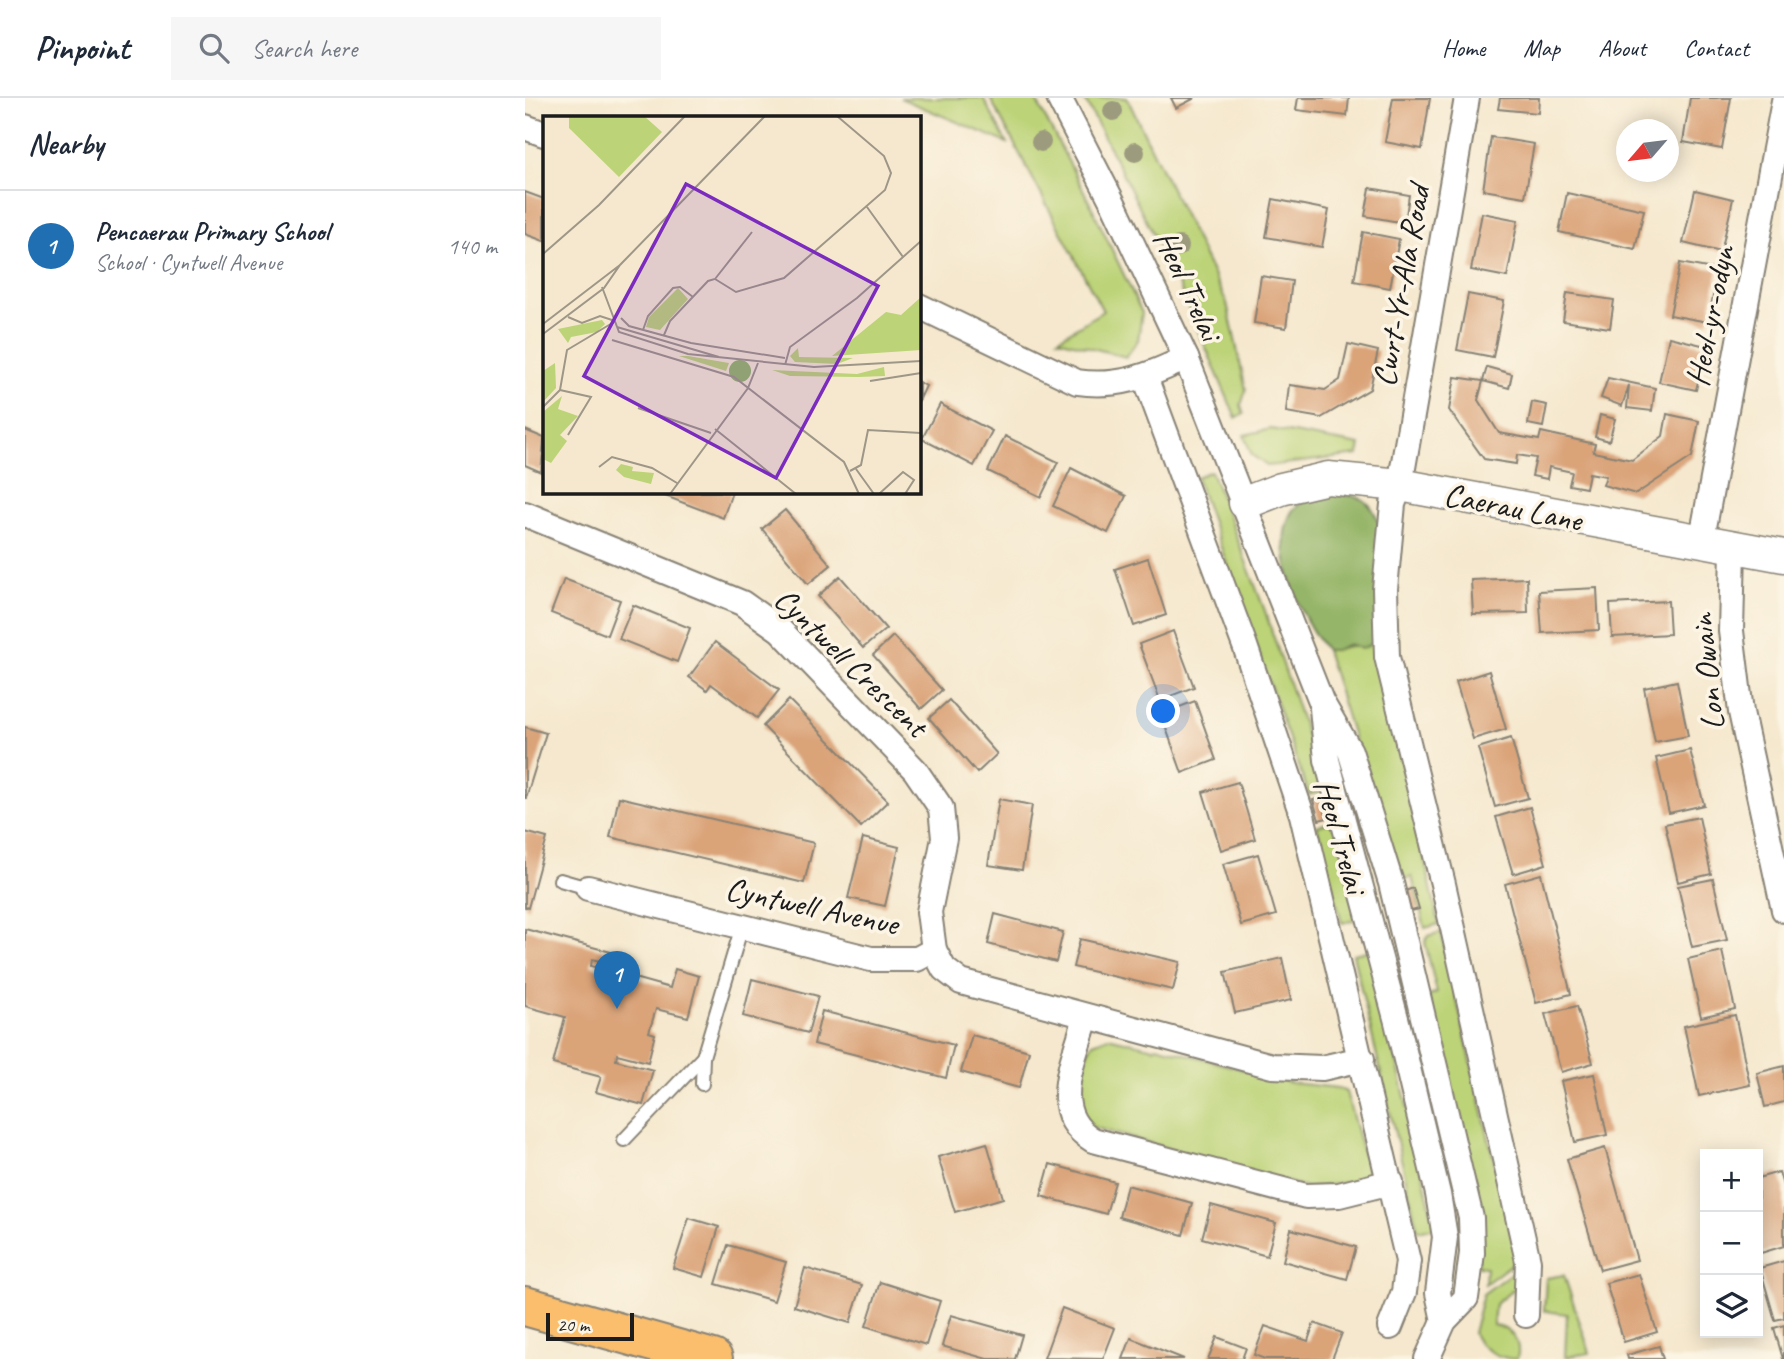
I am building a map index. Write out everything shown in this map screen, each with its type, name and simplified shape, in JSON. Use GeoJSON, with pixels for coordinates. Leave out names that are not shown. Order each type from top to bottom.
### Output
{"type":"FeatureCollection","features":[{"type":"Feature","properties":{"kind":"highway"},"geometry":{"type":"LineString","coordinates":[[525,1306],[713,1359]]}},
{"type":"Feature","properties":{"kind":"street","name":"Heol Trelai"},"geometry":{"type":"LineString","coordinates":[[1059,98],[1114,205],[1185,358],[1245,503],[1321,701],[1350,751],[1391,883],[1465,1186],[1472,1239],[1465,1298],[1444,1321],[1437,1357]]}},
{"type":"Feature","properties":{"kind":"street","name":"Cwrt-Yr-Ala Road"},"geometry":{"type":"LineString","coordinates":[[1400,485],[1467,98]]}},
{"type":"Feature","properties":{"kind":"street","name":"Heol-yr-odyn"},"geometry":{"type":"LineString","coordinates":[[1701,543],[1784,101]]}},
{"type":"Feature","properties":{"kind":"street"},"geometry":{"type":"LineString","coordinates":[[525,127],[543,134]]}},
{"type":"Feature","properties":{"kind":"street"},"geometry":{"type":"LineString","coordinates":[[921,307],[1077,382],[1101,385],[1145,377],[1185,358]]}},
{"type":"Feature","properties":{"kind":"street","name":"Heol Trelai"},"geometry":{"type":"LineString","coordinates":[[1145,377],[1245,646],[1295,794],[1324,898],[1391,1182],[1408,1273],[1390,1326]]}},
{"type":"Feature","properties":{"kind":"street","name":"Caerau Lane"},"geometry":{"type":"LineString","coordinates":[[1245,503],[1280,489],[1328,478],[1400,485],[1733,549],[1784,556]]}},
{"type":"Feature","properties":{"kind":"street"},"geometry":{"type":"LineString","coordinates":[[1400,485],[1393,503],[1385,589],[1387,657],[1443,884],[1528,1261],[1526,1315]]}},
{"type":"Feature","properties":{"kind":"street","name":"Cyntwell Crescent"},"geometry":{"type":"LineString","coordinates":[[525,514],[741,603],[780,630],[915,770],[941,808],[944,838],[929,912],[934,950]]}},
{"type":"Feature","properties":{"kind":"street","name":"Lon Owain"},"geometry":{"type":"LineString","coordinates":[[1733,549],[1731,631],[1741,712],[1784,910]]}},
{"type":"Feature","properties":{"kind":"street","name":"Cyntwell Avenue"},"geometry":{"type":"LineString","coordinates":[[588,888],[871,959],[917,959],[934,950],[944,969],[961,982],[1272,1066],[1322,1068],[1362,1059]]}},
{"type":"Feature","properties":{"kind":"street"},"geometry":{"type":"LineString","coordinates":[[1086,1017],[1066,1092],[1067,1109],[1079,1132],[1093,1140],[1306,1196],[1339,1195],[1391,1182]]}},
{"type":"Feature","properties":{"kind":"lane"},"geometry":{"type":"LineString","coordinates":[[560,880],[588,888]]}},
{"type":"Feature","properties":{"kind":"lane"},"geometry":{"type":"LineString","coordinates":[[702,1084],[703,1057],[742,926]]}},
{"type":"Feature","properties":{"kind":"lane"},"geometry":{"type":"LineString","coordinates":[[624,1140],[703,1057]]}},
{"type":"Feature","properties":{"kind":"green space"},"geometry":{"type":"Polygon","coordinates":[[[900,98],[983,98],[1007,143],[900,98]]]}},
{"type":"Feature","properties":{"kind":"green space"},"geometry":{"type":"Polygon","coordinates":[[[990,98],[1035,98],[1086,195],[1142,313],[1138,340],[1126,357],[1058,339],[1103,311],[990,98]]]}},
{"type":"Feature","properties":{"kind":"green space"},"geometry":{"type":"Polygon","coordinates":[[[1084,98],[1127,98],[1227,303],[1246,390],[1241,405],[1244,414],[1236,418],[1178,283],[1084,98]]]}},
{"type":"Feature","properties":{"kind":"green space"},"geometry":{"type":"Polygon","coordinates":[[[1271,429],[1360,445],[1358,455],[1267,466],[1252,455],[1244,435],[1271,429]]]}},
{"type":"Feature","properties":{"kind":"green space"},"geometry":{"type":"Polygon","coordinates":[[[1211,471],[1265,611],[1325,790],[1309,795],[1196,477],[1211,471]]]}},
{"type":"Feature","properties":{"kind":"green space"},"geometry":{"type":"Polygon","coordinates":[[[1317,494],[1360,498],[1371,508],[1378,523],[1383,564],[1376,642],[1361,649],[1349,644],[1336,650],[1326,650],[1307,621],[1292,584],[1287,565],[1286,529],[1293,510],[1317,494]]]}},
{"type":"Feature","properties":{"kind":"green space"},"geometry":{"type":"Polygon","coordinates":[[[1376,642],[1439,924],[1425,928],[1412,877],[1398,881],[1326,650],[1376,642]]]}},
{"type":"Feature","properties":{"kind":"green space"},"geometry":{"type":"Polygon","coordinates":[[[1335,821],[1362,918],[1342,923],[1317,826],[1335,821]]]}},
{"type":"Feature","properties":{"kind":"green space"},"geometry":{"type":"Polygon","coordinates":[[[1441,932],[1517,1260],[1485,1284],[1486,1267],[1479,1266],[1429,996],[1437,993],[1425,942],[1428,936],[1441,932]]]}},
{"type":"Feature","properties":{"kind":"green space"},"geometry":{"type":"Polygon","coordinates":[[[1371,950],[1435,1227],[1418,1231],[1353,954],[1371,950]]]}},
{"type":"Feature","properties":{"kind":"green space"},"geometry":{"type":"Polygon","coordinates":[[[1108,1037],[1154,1048],[1157,1046],[1292,1083],[1338,1088],[1346,1092],[1368,1172],[1359,1180],[1309,1188],[1089,1126],[1077,1099],[1088,1051],[1093,1043],[1108,1037]]]}},
{"type":"Feature","properties":{"kind":"green space"},"geometry":{"type":"Polygon","coordinates":[[[1519,1267],[1518,1286],[1495,1304],[1493,1325],[1505,1329],[1513,1336],[1518,1347],[1517,1359],[1491,1352],[1480,1344],[1473,1333],[1483,1294],[1519,1267]]]}},
{"type":"Feature","properties":{"kind":"green space"},"geometry":{"type":"Polygon","coordinates":[[[1564,1275],[1590,1353],[1565,1357],[1567,1314],[1544,1311],[1546,1278],[1564,1275]]]}},
{"type":"Feature","properties":{"kind":"building"},"geometry":{"type":"Polygon","coordinates":[[[1171,98],[1195,98],[1176,108],[1171,98]]]}},
{"type":"Feature","properties":{"kind":"building"},"geometry":{"type":"Polygon","coordinates":[[[1298,98],[1349,98],[1347,116],[1296,110],[1298,98]]]}},
{"type":"Feature","properties":{"kind":"building"},"geometry":{"type":"Polygon","coordinates":[[[1393,98],[1430,98],[1422,149],[1385,142],[1393,98]]]}},
{"type":"Feature","properties":{"kind":"building"},"geometry":{"type":"Polygon","coordinates":[[[1500,98],[1539,98],[1538,113],[1498,109],[1500,98]]]}},
{"type":"Feature","properties":{"kind":"building"},"geometry":{"type":"Polygon","coordinates":[[[1690,98],[1731,98],[1722,149],[1683,142],[1690,98]]]}},
{"type":"Feature","properties":{"kind":"building"},"geometry":{"type":"Polygon","coordinates":[[[1491,137],[1534,144],[1525,197],[1483,190],[1491,137]]]}},
{"type":"Feature","properties":{"kind":"building"},"geometry":{"type":"Polygon","coordinates":[[[1370,188],[1409,195],[1405,223],[1365,216],[1370,188]]]}},
{"type":"Feature","properties":{"kind":"building"},"geometry":{"type":"Polygon","coordinates":[[[1695,190],[1733,199],[1721,252],[1683,243],[1695,190]]]}},
{"type":"Feature","properties":{"kind":"building"},"geometry":{"type":"Polygon","coordinates":[[[525,192],[543,199],[543,241],[525,234],[525,192]]]}},
{"type":"Feature","properties":{"kind":"building"},"geometry":{"type":"Polygon","coordinates":[[[1567,193],[1644,210],[1635,249],[1559,232],[1567,193]]]}},
{"type":"Feature","properties":{"kind":"building"},"geometry":{"type":"Polygon","coordinates":[[[1273,199],[1329,210],[1322,247],[1266,237],[1273,199]]]}},
{"type":"Feature","properties":{"kind":"building"},"geometry":{"type":"Polygon","coordinates":[[[1482,213],[1518,220],[1507,277],[1471,270],[1482,213]]]}},
{"type":"Feature","properties":{"kind":"building"},"geometry":{"type":"Polygon","coordinates":[[[1363,232],[1399,239],[1390,288],[1354,281],[1363,232]]]}},
{"type":"Feature","properties":{"kind":"building"},"geometry":{"type":"Polygon","coordinates":[[[1680,263],[1718,270],[1708,322],[1670,315],[1680,263]]]}},
{"type":"Feature","properties":{"kind":"building"},"geometry":{"type":"Polygon","coordinates":[[[1261,276],[1292,281],[1286,328],[1254,323],[1261,276]]]}},
{"type":"Feature","properties":{"kind":"building"},"geometry":{"type":"Polygon","coordinates":[[[1567,293],[1614,300],[1610,328],[1563,321],[1567,293]]]}},
{"type":"Feature","properties":{"kind":"building"},"geometry":{"type":"Polygon","coordinates":[[[1468,294],[1504,301],[1493,357],[1457,350],[1468,294]]]}},
{"type":"Feature","properties":{"kind":"building"},"geometry":{"type":"Polygon","coordinates":[[[1669,337],[1706,346],[1696,390],[1659,382],[1669,337]]]}},
{"type":"Feature","properties":{"kind":"building"},"geometry":{"type":"Polygon","coordinates":[[[1348,344],[1378,351],[1370,389],[1321,418],[1286,412],[1289,385],[1325,390],[1340,380],[1348,344]]]}},
{"type":"Feature","properties":{"kind":"building"},"geometry":{"type":"Polygon","coordinates":[[[1487,367],[1512,374],[1509,388],[1483,381],[1487,367]]]}},
{"type":"Feature","properties":{"kind":"building"},"geometry":{"type":"Polygon","coordinates":[[[1455,377],[1483,381],[1478,400],[1499,433],[1539,440],[1541,432],[1595,444],[1593,452],[1632,460],[1663,436],[1667,414],[1699,421],[1692,457],[1636,494],[1603,485],[1606,476],[1589,473],[1586,488],[1569,485],[1572,472],[1549,467],[1547,479],[1532,476],[1536,458],[1517,455],[1516,464],[1484,459],[1449,410],[1455,377]]]}},
{"type":"Feature","properties":{"kind":"building"},"geometry":{"type":"Polygon","coordinates":[[[1608,378],[1655,388],[1652,411],[1627,408],[1629,385],[1622,406],[1601,398],[1608,378]]]}},
{"type":"Feature","properties":{"kind":"building"},"geometry":{"type":"Polygon","coordinates":[[[921,383],[926,386],[921,397],[921,383]]]}},
{"type":"Feature","properties":{"kind":"building"},"geometry":{"type":"Polygon","coordinates":[[[1532,402],[1547,405],[1543,427],[1528,424],[1532,402]]]}},
{"type":"Feature","properties":{"kind":"building"},"geometry":{"type":"Polygon","coordinates":[[[940,404],[992,431],[974,466],[922,439],[940,404]]]}},
{"type":"Feature","properties":{"kind":"building"},"geometry":{"type":"Polygon","coordinates":[[[1600,415],[1615,419],[1609,441],[1595,437],[1600,415]]]}},
{"type":"Feature","properties":{"kind":"building"},"geometry":{"type":"Polygon","coordinates":[[[525,430],[543,438],[543,449],[541,472],[525,465],[525,430]]]}},
{"type":"Feature","properties":{"kind":"building"},"geometry":{"type":"Polygon","coordinates":[[[1005,436],[1058,462],[1041,497],[988,471],[1005,436]]]}},
{"type":"Feature","properties":{"kind":"building"},"geometry":{"type":"Polygon","coordinates":[[[1071,468],[1126,496],[1108,533],[1053,506],[1071,468]]]}},
{"type":"Feature","properties":{"kind":"building"},"geometry":{"type":"Polygon","coordinates":[[[660,494],[731,494],[723,518],[660,494]]]}},
{"type":"Feature","properties":{"kind":"building"},"geometry":{"type":"Polygon","coordinates":[[[785,510],[831,565],[808,584],[762,529],[785,510]]]}},
{"type":"Feature","properties":{"kind":"building"},"geometry":{"type":"Polygon","coordinates":[[[1148,558],[1166,615],[1134,626],[1115,569],[1148,558]]]}},
{"type":"Feature","properties":{"kind":"building"},"geometry":{"type":"Polygon","coordinates":[[[840,576],[886,629],[863,648],[818,596],[840,576]]]}},
{"type":"Feature","properties":{"kind":"building"},"geometry":{"type":"Polygon","coordinates":[[[1527,578],[1528,613],[1473,614],[1471,580],[1527,578]]]}},
{"type":"Feature","properties":{"kind":"building"},"geometry":{"type":"Polygon","coordinates":[[[564,579],[620,600],[607,635],[551,613],[564,579]]]}},
{"type":"Feature","properties":{"kind":"building"},"geometry":{"type":"Polygon","coordinates":[[[1597,588],[1599,630],[1542,633],[1539,591],[1597,588]]]}},
{"type":"Feature","properties":{"kind":"building"},"geometry":{"type":"Polygon","coordinates":[[[1668,601],[1670,634],[1612,637],[1610,604],[1668,601]]]}},
{"type":"Feature","properties":{"kind":"building"},"geometry":{"type":"Polygon","coordinates":[[[633,605],[690,628],[677,662],[619,639],[633,605]]]}},
{"type":"Feature","properties":{"kind":"building"},"geometry":{"type":"Polygon","coordinates":[[[1173,631],[1194,687],[1160,700],[1139,644],[1173,631]]]}},
{"type":"Feature","properties":{"kind":"building"},"geometry":{"type":"Polygon","coordinates":[[[893,636],[942,690],[921,709],[873,655],[893,636]]]}},
{"type":"Feature","properties":{"kind":"building"},"geometry":{"type":"Polygon","coordinates":[[[715,642],[779,690],[757,718],[711,684],[707,690],[689,677],[715,642]]]}},
{"type":"Feature","properties":{"kind":"building"},"geometry":{"type":"Polygon","coordinates":[[[1489,671],[1506,729],[1473,739],[1456,682],[1489,671]]]}},
{"type":"Feature","properties":{"kind":"building"},"geometry":{"type":"Polygon","coordinates":[[[1677,681],[1688,736],[1655,742],[1644,688],[1677,681]]]}},
{"type":"Feature","properties":{"kind":"building"},"geometry":{"type":"Polygon","coordinates":[[[789,700],[888,801],[861,827],[763,726],[789,700]]]}},
{"type":"Feature","properties":{"kind":"building"},"geometry":{"type":"Polygon","coordinates":[[[949,700],[997,754],[977,773],[929,718],[949,700]]]}},
{"type":"Feature","properties":{"kind":"building"},"geometry":{"type":"Polygon","coordinates":[[[1195,701],[1216,760],[1182,773],[1161,714],[1195,701]]]}},
{"type":"Feature","properties":{"kind":"building"},"geometry":{"type":"Polygon","coordinates":[[[525,727],[546,733],[526,798],[525,798],[525,727]]]}},
{"type":"Feature","properties":{"kind":"building"},"geometry":{"type":"Polygon","coordinates":[[[1511,738],[1528,798],[1495,807],[1478,748],[1511,738]]]}},
{"type":"Feature","properties":{"kind":"building"},"geometry":{"type":"Polygon","coordinates":[[[1690,750],[1704,805],[1669,813],[1656,758],[1690,750]]]}},
{"type":"Feature","properties":{"kind":"building"},"geometry":{"type":"Polygon","coordinates":[[[1238,782],[1255,839],[1221,850],[1203,792],[1238,782]]]}},
{"type":"Feature","properties":{"kind":"building"},"geometry":{"type":"Polygon","coordinates":[[[619,797],[814,843],[804,883],[610,837],[619,797]]]}},
{"type":"Feature","properties":{"kind":"building"},"geometry":{"type":"Polygon","coordinates":[[[1321,797],[1327,818],[1319,820],[1313,800],[1321,797]]]}},
{"type":"Feature","properties":{"kind":"building"},"geometry":{"type":"Polygon","coordinates":[[[999,799],[1032,805],[1022,870],[988,865],[999,799]]]}},
{"type":"Feature","properties":{"kind":"building"},"geometry":{"type":"Polygon","coordinates":[[[1530,807],[1546,864],[1513,874],[1496,817],[1530,807]]]}},
{"type":"Feature","properties":{"kind":"building"},"geometry":{"type":"Polygon","coordinates":[[[1699,817],[1711,874],[1678,882],[1665,824],[1699,817]]]}},
{"type":"Feature","properties":{"kind":"building"},"geometry":{"type":"Polygon","coordinates":[[[525,832],[547,838],[528,908],[525,907],[525,832]]]}},
{"type":"Feature","properties":{"kind":"building"},"geometry":{"type":"Polygon","coordinates":[[[863,838],[899,847],[885,906],[848,898],[863,838]]]}},
{"type":"Feature","properties":{"kind":"building"},"geometry":{"type":"Polygon","coordinates":[[[1258,854],[1276,915],[1241,925],[1223,864],[1258,854]]]}},
{"type":"Feature","properties":{"kind":"building"},"geometry":{"type":"Polygon","coordinates":[[[1541,874],[1571,994],[1536,1003],[1505,884],[1541,874]]]}},
{"type":"Feature","properties":{"kind":"building"},"geometry":{"type":"Polygon","coordinates":[[[1713,879],[1727,940],[1692,947],[1678,886],[1713,879]]]}},
{"type":"Feature","properties":{"kind":"building"},"geometry":{"type":"Polygon","coordinates":[[[1413,888],[1419,909],[1411,911],[1405,891],[1413,888]]]}},
{"type":"Feature","properties":{"kind":"building"},"geometry":{"type":"Polygon","coordinates":[[[995,914],[1063,932],[1056,962],[988,944],[995,914]]]}},
{"type":"Feature","properties":{"kind":"building"},"geometry":{"type":"Polygon","coordinates":[[[525,929],[611,952],[607,963],[592,959],[591,966],[670,988],[675,969],[699,976],[688,1017],[656,1009],[649,1032],[655,1034],[648,1062],[617,1054],[616,1060],[653,1070],[643,1105],[596,1092],[601,1077],[553,1064],[565,1017],[525,1006],[525,929]]]}},
{"type":"Feature","properties":{"kind":"building"},"geometry":{"type":"Polygon","coordinates":[[[1080,939],[1180,962],[1173,990],[1073,967],[1080,939]]]}},
{"type":"Feature","properties":{"kind":"building"},"geometry":{"type":"Polygon","coordinates":[[[1722,951],[1735,1009],[1701,1017],[1688,959],[1722,951]]]}},
{"type":"Feature","properties":{"kind":"building"},"geometry":{"type":"Polygon","coordinates":[[[1282,958],[1291,1000],[1235,1013],[1225,972],[1282,958]]]}},
{"type":"Feature","properties":{"kind":"building"},"geometry":{"type":"Polygon","coordinates":[[[752,979],[818,996],[808,1033],[743,1016],[752,979]]]}},
{"type":"Feature","properties":{"kind":"building"},"geometry":{"type":"Polygon","coordinates":[[[1577,1006],[1593,1063],[1561,1072],[1545,1014],[1577,1006]]]}},
{"type":"Feature","properties":{"kind":"building"},"geometry":{"type":"Polygon","coordinates":[[[822,1011],[954,1045],[946,1078],[814,1044],[822,1011]]]}},
{"type":"Feature","properties":{"kind":"building"},"geometry":{"type":"Polygon","coordinates":[[[1735,1015],[1750,1085],[1699,1096],[1684,1026],[1735,1015]]]}},
{"type":"Feature","properties":{"kind":"building"},"geometry":{"type":"Polygon","coordinates":[[[972,1035],[1029,1051],[1019,1088],[961,1072],[972,1035]]]}},
{"type":"Feature","properties":{"kind":"building"},"geometry":{"type":"Polygon","coordinates":[[[1784,1066],[1784,1102],[1765,1107],[1757,1073],[1784,1066]]]}},
{"type":"Feature","properties":{"kind":"building"},"geometry":{"type":"Polygon","coordinates":[[[1594,1074],[1607,1135],[1575,1142],[1561,1081],[1594,1074]]]}},
{"type":"Feature","properties":{"kind":"building"},"geometry":{"type":"Polygon","coordinates":[[[987,1143],[1003,1198],[955,1212],[938,1157],[987,1143]]]}},
{"type":"Feature","properties":{"kind":"building"},"geometry":{"type":"Polygon","coordinates":[[[1605,1148],[1637,1260],[1600,1270],[1567,1159],[1605,1148]]]}},
{"type":"Feature","properties":{"kind":"building"},"geometry":{"type":"Polygon","coordinates":[[[1050,1164],[1115,1182],[1106,1214],[1041,1196],[1050,1164]]]}},
{"type":"Feature","properties":{"kind":"building"},"geometry":{"type":"Polygon","coordinates":[[[1779,1172],[1784,1189],[1784,1246],[1763,1252],[1763,1212],[1763,1177],[1779,1172]]]}},
{"type":"Feature","properties":{"kind":"building"},"geometry":{"type":"Polygon","coordinates":[[[1127,1185],[1192,1203],[1183,1235],[1119,1217],[1127,1185]]]}},
{"type":"Feature","properties":{"kind":"building"},"geometry":{"type":"Polygon","coordinates":[[[1211,1205],[1276,1223],[1267,1256],[1202,1238],[1211,1205]]]}},
{"type":"Feature","properties":{"kind":"building"},"geometry":{"type":"Polygon","coordinates":[[[689,1218],[719,1227],[704,1277],[673,1268],[689,1218]]]}},
{"type":"Feature","properties":{"kind":"building"},"geometry":{"type":"Polygon","coordinates":[[[1291,1229],[1356,1247],[1347,1279],[1283,1261],[1291,1229]]]}},
{"type":"Feature","properties":{"kind":"building"},"geometry":{"type":"Polygon","coordinates":[[[728,1245],[786,1262],[774,1301],[716,1284],[728,1245]]]}},
{"type":"Feature","properties":{"kind":"building"},"geometry":{"type":"Polygon","coordinates":[[[1784,1261],[1784,1318],[1775,1320],[1763,1278],[1763,1267],[1784,1261]]]}},
{"type":"Feature","properties":{"kind":"building"},"geometry":{"type":"Polygon","coordinates":[[[805,1268],[862,1285],[850,1323],[794,1306],[805,1268]]]}},
{"type":"Feature","properties":{"kind":"building"},"geometry":{"type":"Polygon","coordinates":[[[1639,1274],[1657,1332],[1624,1342],[1606,1283],[1639,1274]]]}},
{"type":"Feature","properties":{"kind":"building"},"geometry":{"type":"Polygon","coordinates":[[[880,1282],[940,1301],[926,1345],[866,1326],[880,1282]]]}},
{"type":"Feature","properties":{"kind":"building"},"geometry":{"type":"Polygon","coordinates":[[[1062,1308],[1115,1328],[1103,1359],[1044,1358],[1062,1308]]]}},
{"type":"Feature","properties":{"kind":"building"},"geometry":{"type":"Polygon","coordinates":[[[951,1315],[1022,1335],[1015,1359],[987,1359],[942,1346],[951,1315]]]}},
{"type":"Feature","properties":{"kind":"building"},"geometry":{"type":"Polygon","coordinates":[[[1314,1323],[1342,1333],[1332,1359],[1265,1359],[1254,1355],[1265,1326],[1308,1341],[1314,1323]]]}},
{"type":"Feature","properties":{"kind":"building"},"geometry":{"type":"Polygon","coordinates":[[[1784,1325],[1784,1359],[1783,1359],[1774,1328],[1784,1325]]]}},
{"type":"Feature","properties":{"kind":"building"},"geometry":{"type":"Polygon","coordinates":[[[1217,1337],[1246,1348],[1242,1359],[1208,1359],[1217,1337]]]}},
{"type":"Feature","properties":{"kind":"building"},"geometry":{"type":"Polygon","coordinates":[[[1131,1338],[1184,1359],[1123,1359],[1131,1338]]]}},
{"type":"Feature","properties":{"kind":"building"},"geometry":{"type":"Polygon","coordinates":[[[1659,1346],[1663,1359],[1628,1359],[1627,1355],[1659,1346]]]}},
{"type":"Feature","properties":{"kind":"place","name":"Pencaerau Primary School"},"geometry":{"type":"Point","coordinates":[617,1009]}}]}
